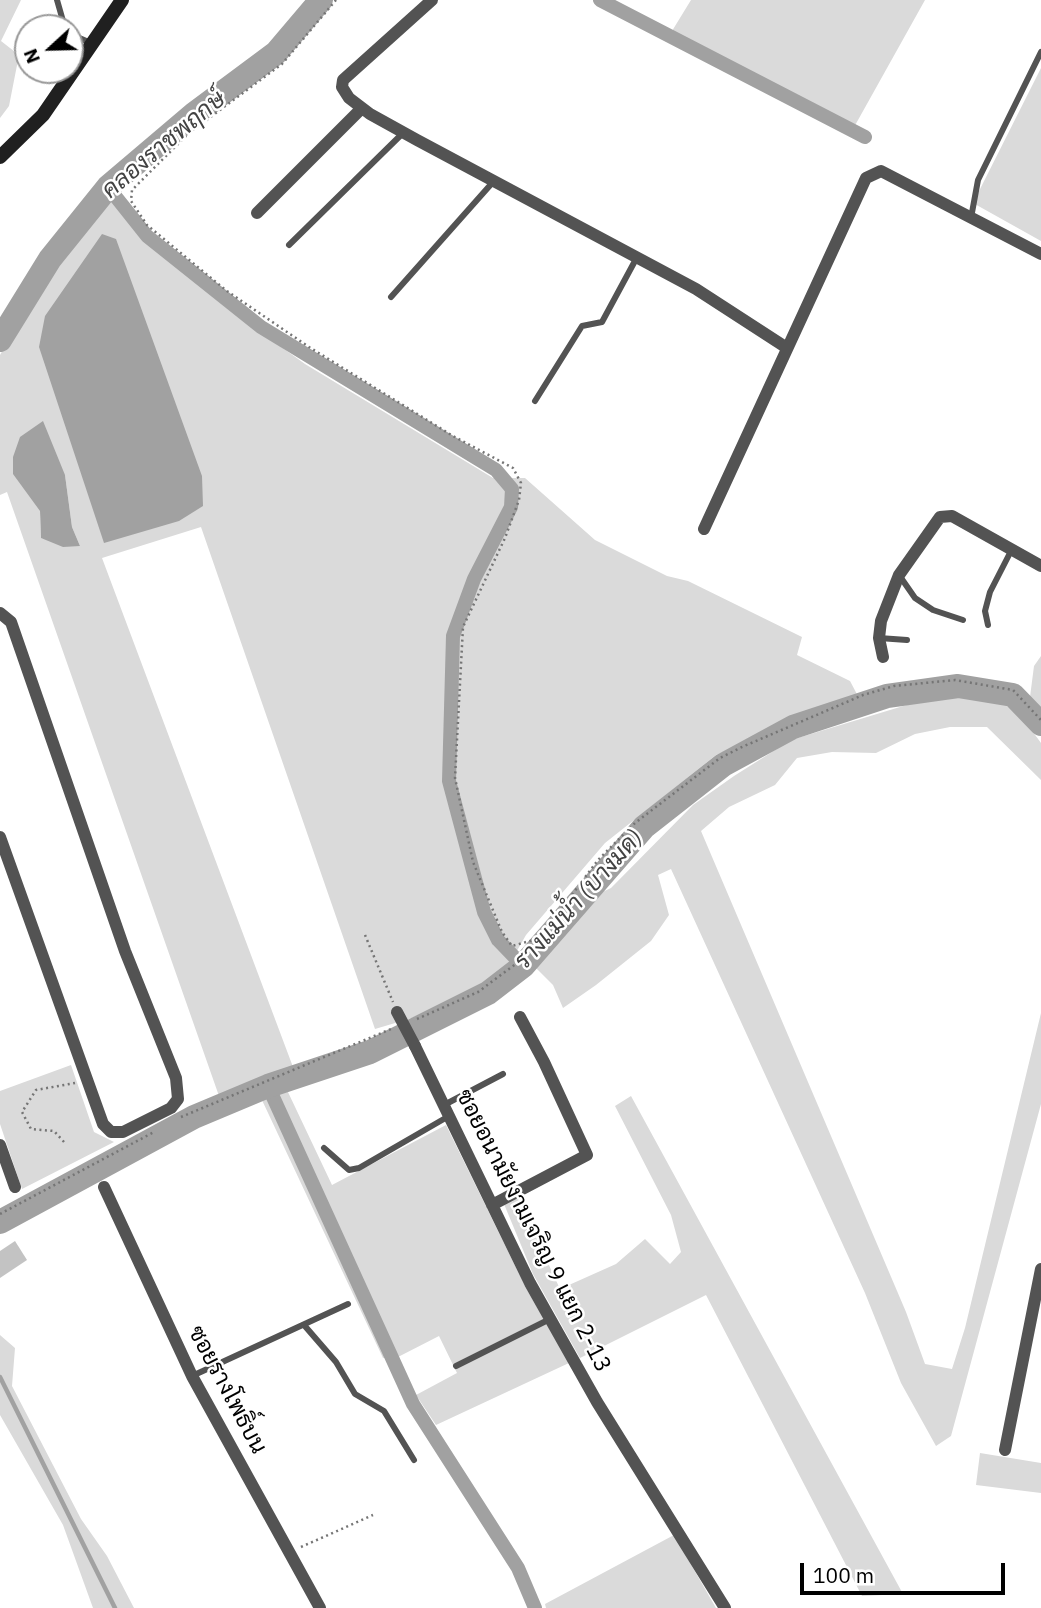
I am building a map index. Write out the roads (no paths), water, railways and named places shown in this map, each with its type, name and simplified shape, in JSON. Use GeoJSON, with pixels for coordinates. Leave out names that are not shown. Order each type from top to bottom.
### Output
{"type":"FeatureCollection","features":[{"type":"Feature","properties":{"kind":"street"},"geometry":{"type":"LineString","coordinates":[[0,157],[44,115],[122,0]]}},
{"type":"Feature","properties":{"kind":"street"},"geometry":{"type":"LineString","coordinates":[[432,0],[343,80],[342,87],[349,98],[403,133],[696,289],[787,348]]}},
{"type":"Feature","properties":{"kind":"street"},"geometry":{"type":"LineString","coordinates":[[257,213],[362,108]]}},
{"type":"Feature","properties":{"kind":"street"},"geometry":{"type":"LineString","coordinates":[[704,529],[858,191],[871,174],[881,171],[1041,254]]}},
{"type":"Feature","properties":{"kind":"street"},"geometry":{"type":"LineString","coordinates":[[883,657],[879,638],[881,621],[899,575],[940,517],[952,516],[1041,566]]}},
{"type":"Feature","properties":{"kind":"street"},"geometry":{"type":"LineString","coordinates":[[0,612],[11,622],[125,951],[176,1078],[178,1099],[171,1108],[123,1132],[111,1132],[103,1124],[0,837]]}},
{"type":"Feature","properties":{"kind":"street","name":"ซอยอนามัยงามเจริญ 9 แยก 2-13"},"geometry":{"type":"LineString","coordinates":[[397,1012],[550,1319],[597,1402],[725,1608]]}},
{"type":"Feature","properties":{"kind":"street"},"geometry":{"type":"LineString","coordinates":[[492,1205],[587,1155],[520,1017]]}},
{"type":"Feature","properties":{"kind":"street"},"geometry":{"type":"LineString","coordinates":[[0,1145],[15,1187]]}},
{"type":"Feature","properties":{"kind":"street","name":"ซอยรางโพธิ์บน"},"geometry":{"type":"LineString","coordinates":[[104,1187],[192,1376],[292,1551],[320,1608]]}},
{"type":"Feature","properties":{"kind":"street"},"geometry":{"type":"LineString","coordinates":[[1005,1450],[1041,1269]]}},
{"type":"Feature","properties":{"kind":"lane"},"geometry":{"type":"LineString","coordinates":[[84,39],[93,43]]}},
{"type":"Feature","properties":{"kind":"lane"},"geometry":{"type":"LineString","coordinates":[[971,218],[978,180],[1041,52]]}},
{"type":"Feature","properties":{"kind":"lane"},"geometry":{"type":"LineString","coordinates":[[289,245],[403,133]]}},
{"type":"Feature","properties":{"kind":"lane"},"geometry":{"type":"LineString","coordinates":[[391,298],[493,182]]}},
{"type":"Feature","properties":{"kind":"lane"},"geometry":{"type":"LineString","coordinates":[[535,401],[582,326],[602,322],[636,259]]}},
{"type":"Feature","properties":{"kind":"lane"},"geometry":{"type":"LineString","coordinates":[[988,625],[985,611],[990,592],[1012,550]]}},
{"type":"Feature","properties":{"kind":"lane"},"geometry":{"type":"LineString","coordinates":[[899,575],[915,598],[933,610],[963,620]]}},
{"type":"Feature","properties":{"kind":"lane"},"geometry":{"type":"LineString","coordinates":[[879,638],[907,640]]}},
{"type":"Feature","properties":{"kind":"lane"},"geometry":{"type":"LineString","coordinates":[[324,1148],[349,1170],[359,1168],[503,1074]]}},
{"type":"Feature","properties":{"kind":"lane"},"geometry":{"type":"LineString","coordinates":[[192,1376],[348,1304]]}},
{"type":"Feature","properties":{"kind":"lane"},"geometry":{"type":"LineString","coordinates":[[456,1366],[550,1319]]}},
{"type":"Feature","properties":{"kind":"lane"},"geometry":{"type":"LineString","coordinates":[[304,1325],[336,1362],[355,1394],[369,1405],[384,1411],[414,1460]]}},
{"type":"Feature","properties":{"kind":"waterway","name":"คลองราชพฤกษ์"},"geometry":{"type":"LineString","coordinates":[[0,340],[50,259],[108,187],[194,114],[276,53],[321,0]]}},
{"type":"Feature","properties":{"kind":"waterway"},"geometry":{"type":"LineString","coordinates":[[600,0],[865,137]]}},
{"type":"Feature","properties":{"kind":"waterway"},"geometry":{"type":"LineString","coordinates":[[108,187],[147,236],[261,327],[496,470],[512,489],[511,507],[474,579],[453,636],[449,781],[484,912],[498,940],[523,966]]}},
{"type":"Feature","properties":{"kind":"waterway","name":"รางแม่น้ำ (บางมด)"},"geometry":{"type":"LineString","coordinates":[[0,1222],[194,1117],[268,1086],[370,1052],[488,993],[523,966],[644,827],[723,765],[793,727],[887,696],[958,686],[1013,695],[1041,724]]}},
{"type":"Feature","properties":{"kind":"waterway"},"geometry":{"type":"LineString","coordinates":[[268,1086],[413,1404],[518,1568],[535,1608]]}},
{"type":"Feature","properties":{"kind":"waterway"},"geometry":{"type":"LineString","coordinates":[[0,1377],[115,1608]]}}]}
